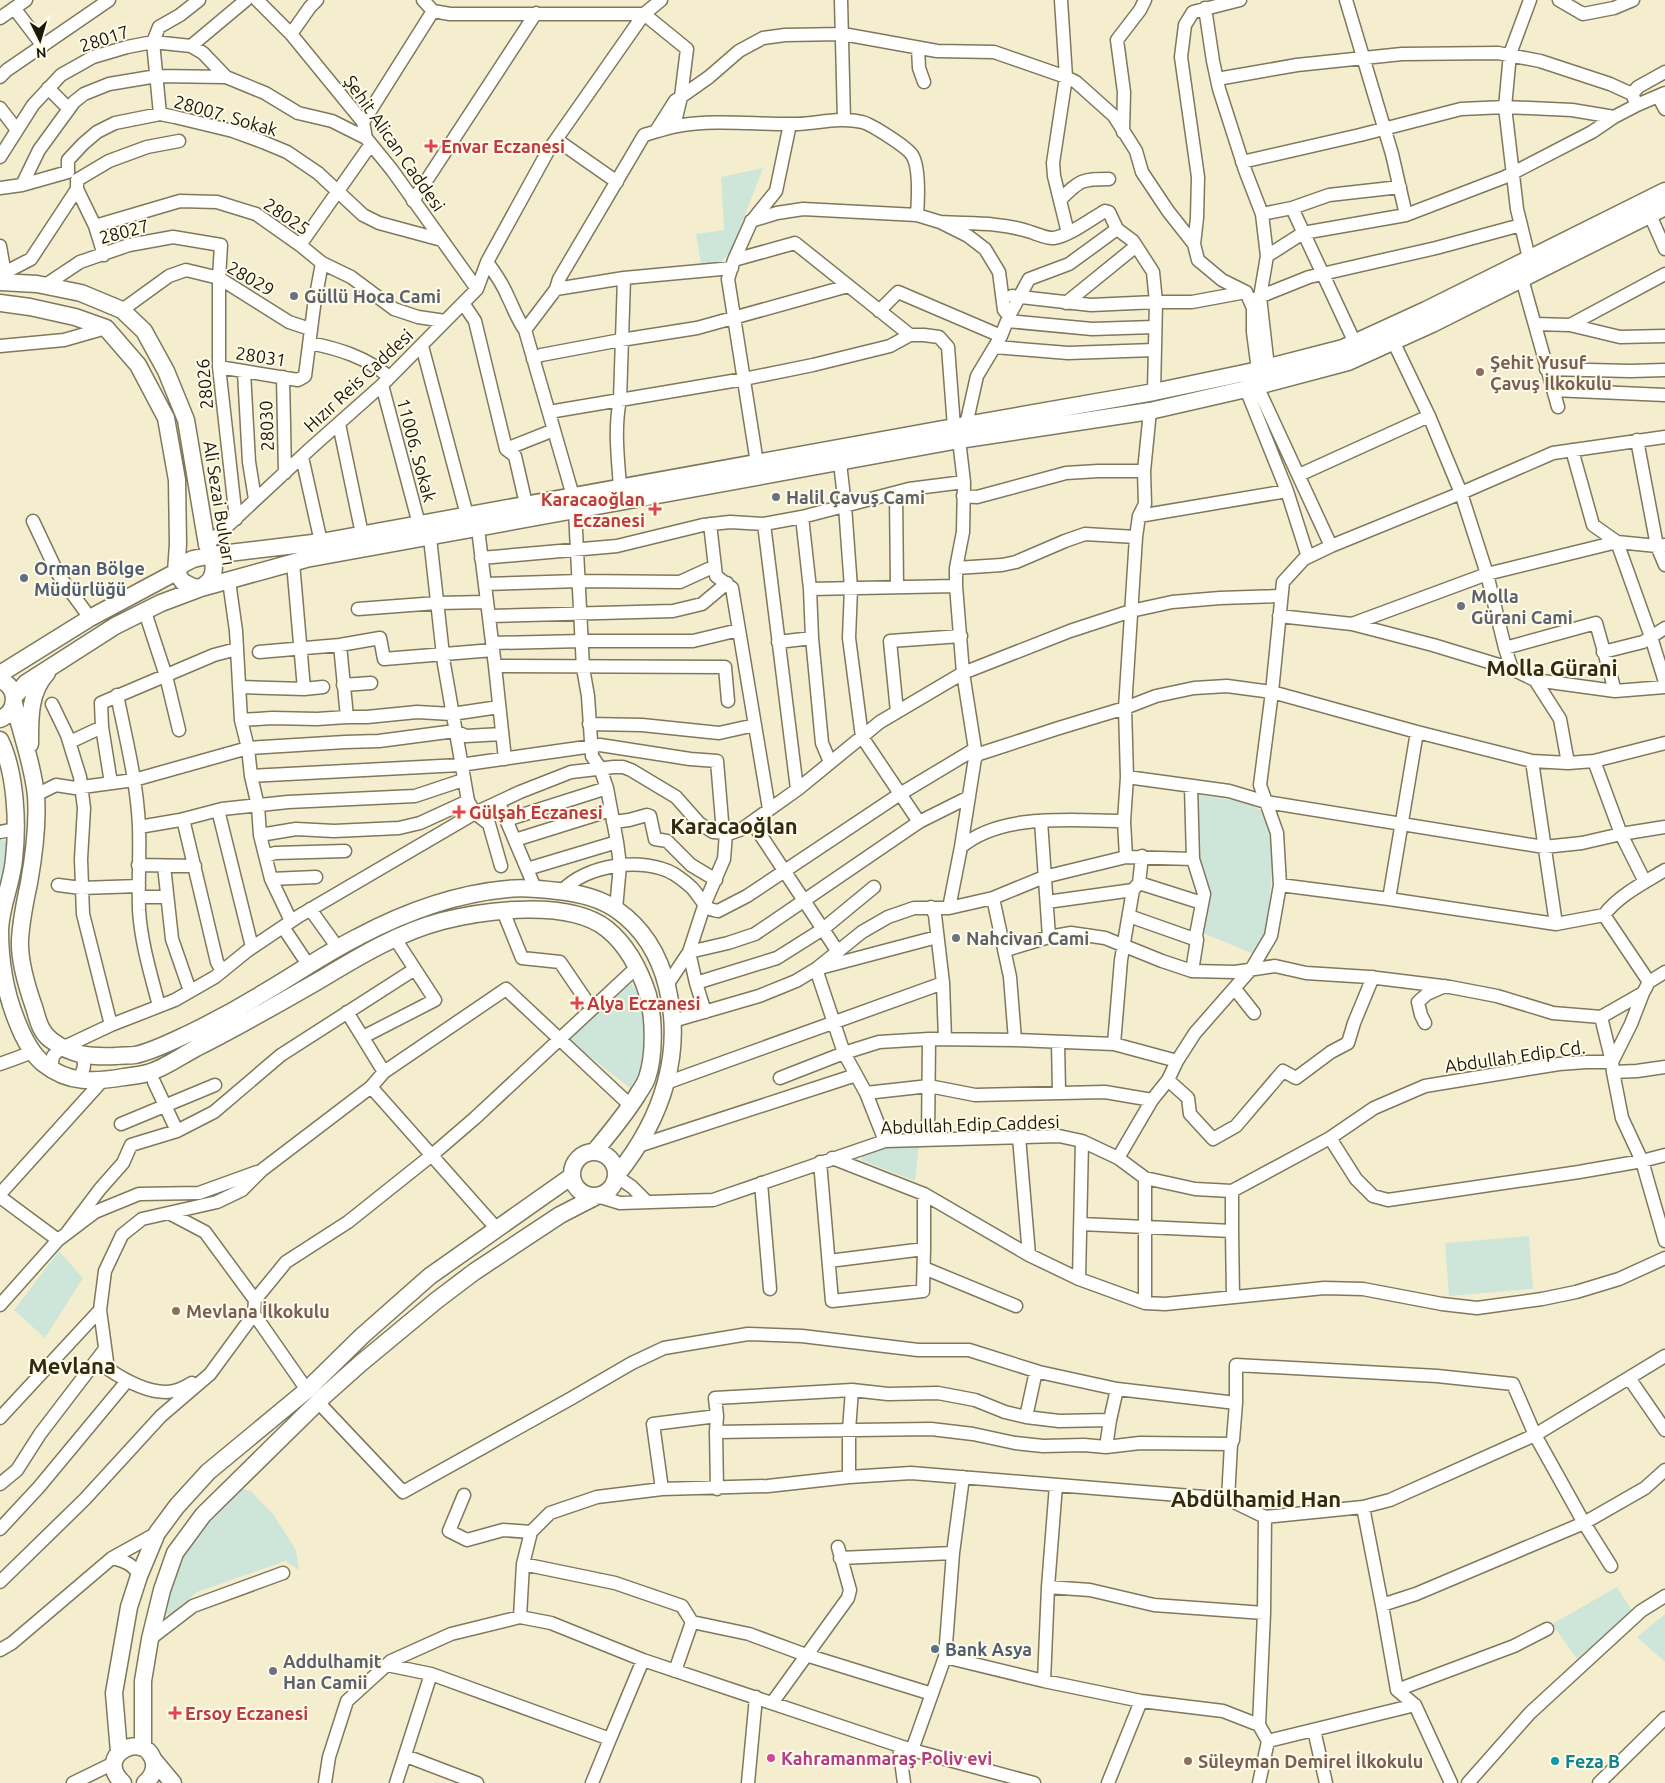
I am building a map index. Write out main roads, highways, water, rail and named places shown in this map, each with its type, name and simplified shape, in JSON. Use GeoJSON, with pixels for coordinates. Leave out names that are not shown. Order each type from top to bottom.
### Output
{"type":"FeatureCollection","features":[{"type":"Feature","properties":{"kind":"main road"},"geometry":{"type":"LineString","coordinates":[[0,674],[90,618],[176,572],[184,564],[209,550],[321,542],[526,504],[574,503],[840,463],[960,430],[1150,411],[1257,378],[1355,343],[1426,310],[1665,191]]}},
{"type":"Feature","properties":{"kind":"main road"},"geometry":{"type":"LineString","coordinates":[[0,719],[8,714],[14,700],[26,683],[116,626],[161,603],[201,588],[306,559],[478,529],[574,503],[620,487],[757,462],[960,430],[1154,392],[1257,378],[1348,362],[1432,324],[1665,207]]}},
{"type":"Feature","properties":{"kind":"main road","name":"Ali Sezai Bulvarı"},"geometry":{"type":"LineString","coordinates":[[4,279],[80,293],[122,310],[144,331],[166,371],[186,420],[209,550],[214,567],[211,580],[201,588]]}},
{"type":"Feature","properties":{"kind":"main road"},"geometry":{"type":"LineString","coordinates":[[0,303],[30,307],[76,317],[106,328],[138,365],[166,418],[177,480],[178,544],[176,572],[183,582],[193,587],[201,588]]}},
{"type":"Feature","properties":{"kind":"main road"},"geometry":{"type":"LineString","coordinates":[[31,772],[31,709],[35,691],[57,663]]}},
{"type":"Feature","properties":{"kind":"main road"},"geometry":{"type":"LineString","coordinates":[[0,680],[9,686],[14,700],[36,796],[35,850],[22,914],[20,943],[24,971],[30,998],[42,1033],[53,1042],[82,1056],[136,1055],[177,1039],[215,1021],[356,938],[408,913],[453,897],[508,888],[562,891],[586,896],[616,909],[636,927],[654,954],[668,985],[672,1021],[671,1055],[666,1083],[638,1146],[616,1176],[610,1190],[570,1208],[474,1272],[313,1396],[208,1472],[177,1506],[157,1533],[139,1576],[129,1607],[114,1693],[117,1757],[114,1770],[117,1778],[123,1783]]}},
{"type":"Feature","properties":{"kind":"main road"},"geometry":{"type":"LineString","coordinates":[[0,740],[8,762],[11,778],[8,831],[14,861],[4,897],[0,931],[5,982],[22,1036],[32,1052],[51,1069],[64,1076],[76,1079],[102,1081],[150,1073],[237,1028],[394,937],[443,921],[503,911],[525,909],[551,911],[585,918],[606,928],[626,948],[644,981],[650,1004],[653,1041],[647,1078],[631,1106],[594,1152]]}},
{"type":"Feature","properties":{"kind":"main road"},"geometry":{"type":"LineString","coordinates":[[0,757],[11,778]]}},
{"type":"Feature","properties":{"kind":"main road"},"geometry":{"type":"LineString","coordinates":[[597,1196],[590,1196],[577,1189],[572,1176],[576,1162],[587,1153],[602,1153],[613,1162],[616,1176]]}},
{"type":"Feature","properties":{"kind":"main road"},"geometry":{"type":"LineString","coordinates":[[144,1783],[153,1773],[148,1754],[143,1680],[150,1639],[162,1590],[175,1553],[203,1515],[313,1396],[362,1336],[430,1276],[572,1176]]}},
{"type":"Feature","properties":{"kind":"main road"},"geometry":{"type":"LineString","coordinates":[[117,1757],[132,1746],[148,1754],[173,1783]]}},
{"type":"Feature","properties":{"kind":"place","name":"Envar Eczanesi"},"geometry":{"type":"Point","coordinates":[431,146]}},
{"type":"Feature","properties":{"kind":"place","name":"Güllü Hoca Cami"},"geometry":{"type":"Point","coordinates":[294,296]}},
{"type":"Feature","properties":{"kind":"place","name":"Şehit Yusuf Çavuş İlkokulu"},"geometry":{"type":"Point","coordinates":[1480,372]}},
{"type":"Feature","properties":{"kind":"place","name":"Halil Çavuş Cami"},"geometry":{"type":"Point","coordinates":[776,497]}},
{"type":"Feature","properties":{"kind":"place","name":"Karacaoğlan Eczanesi"},"geometry":{"type":"Point","coordinates":[655,509]}},
{"type":"Feature","properties":{"kind":"place","name":"Orman Bölge Müdürlüğü"},"geometry":{"type":"Point","coordinates":[24,578]}},
{"type":"Feature","properties":{"kind":"place","name":"Molla Gürani Cami"},"geometry":{"type":"Point","coordinates":[1461,606]}},
{"type":"Feature","properties":{"kind":"place","name":"Gülşah Eczanesi"},"geometry":{"type":"Point","coordinates":[459,812]}},
{"type":"Feature","properties":{"kind":"place","name":"Nahcivan Cami"},"geometry":{"type":"Point","coordinates":[956,938]}},
{"type":"Feature","properties":{"kind":"place","name":"Alya Eczanesi"},"geometry":{"type":"Point","coordinates":[577,1003]}},
{"type":"Feature","properties":{"kind":"place","name":"Mevlana İlkokulu"},"geometry":{"type":"Point","coordinates":[176,1311]}},
{"type":"Feature","properties":{"kind":"place","name":"Bank Asya"},"geometry":{"type":"Point","coordinates":[935,1649]}},
{"type":"Feature","properties":{"kind":"place","name":"Addulhamit Han Camii"},"geometry":{"type":"Point","coordinates":[273,1671]}},
{"type":"Feature","properties":{"kind":"place","name":"Ersoy Eczanesi"},"geometry":{"type":"Point","coordinates":[175,1713]}},
{"type":"Feature","properties":{"kind":"place","name":"Kahramanmaraş Poliv evi"},"geometry":{"type":"Point","coordinates":[771,1758]}},
{"type":"Feature","properties":{"kind":"place","name":"Süleyman Demirel İlkokulu"},"geometry":{"type":"Point","coordinates":[1188,1761]}},
{"type":"Feature","properties":{"kind":"place","name":"Feza B"},"geometry":{"type":"Point","coordinates":[1555,1761]}},
{"type":"Feature","properties":{"kind":"district","name":"Molla Gürani"},"geometry":{"type":"Point","coordinates":[1552,667]}},
{"type":"Feature","properties":{"kind":"district","name":"Karacaoğlan"},"geometry":{"type":"Point","coordinates":[734,825]}},
{"type":"Feature","properties":{"kind":"district","name":"Mevlana"},"geometry":{"type":"Point","coordinates":[72,1365]}},
{"type":"Feature","properties":{"kind":"district","name":"Abdülhamid Han"},"geometry":{"type":"Point","coordinates":[1256,1498]}}]}
